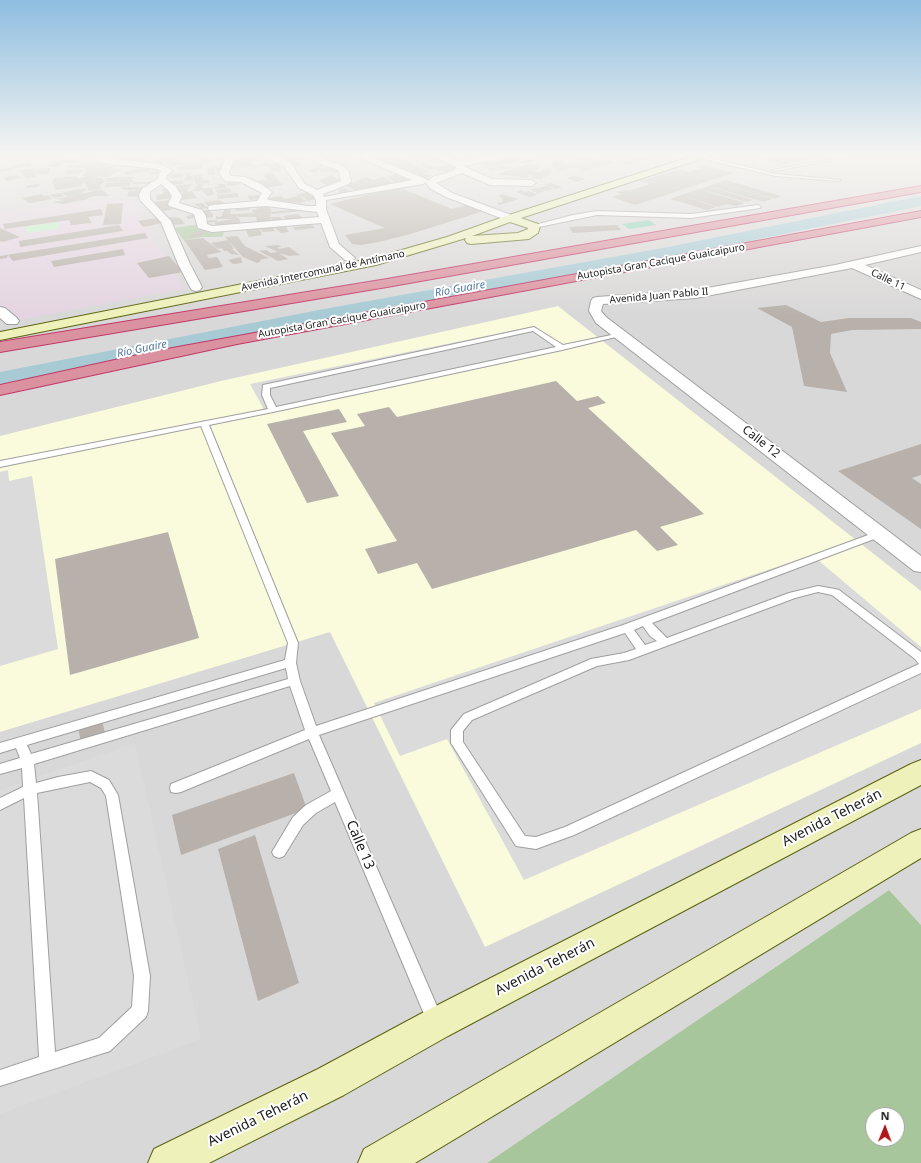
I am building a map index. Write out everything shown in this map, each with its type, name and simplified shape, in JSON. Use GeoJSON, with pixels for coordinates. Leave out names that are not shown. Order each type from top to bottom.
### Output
{"type":"FeatureCollection","features":[{"type":"Feature","properties":{"kind":"highway"},"geometry":{"type":"LineString","coordinates":[[0,347],[387,283],[812,208]]}},
{"type":"Feature","properties":{"kind":"highway","name":"Autopista Gran Cacique Guaicaipuro"},"geometry":{"type":"LineString","coordinates":[[0,390],[156,356],[400,309],[921,214]]}},
{"type":"Feature","properties":{"kind":"highway"},"geometry":{"type":"LineString","coordinates":[[0,402],[164,362],[400,309]]}},
{"type":"Feature","properties":{"kind":"main road","name":"Avenida Intercomunal de Antímano"},"geometry":{"type":"LineString","coordinates":[[6,322],[349,258],[528,208]]}},
{"type":"Feature","properties":{"kind":"main road","name":"Avenida Intercomunal de Antímano"},"geometry":{"type":"LineString","coordinates":[[0,336],[376,261],[451,240],[504,216]]}},
{"type":"Feature","properties":{"kind":"main road"},"geometry":{"type":"LineString","coordinates":[[451,240],[526,236],[534,231],[534,226],[504,216]]}},
{"type":"Feature","properties":{"kind":"main road","name":"Avenida Teherán"},"geometry":{"type":"LineString","coordinates":[[168,1163],[331,1082],[436,1024],[921,772]]}},
{"type":"Feature","properties":{"kind":"main road"},"geometry":{"type":"LineString","coordinates":[[378,1163],[921,842]]}},
{"type":"Feature","properties":{"kind":"street"},"geometry":{"type":"LineString","coordinates":[[153,208],[166,221],[184,264],[196,287]]}},
{"type":"Feature","properties":{"kind":"street"},"geometry":{"type":"LineString","coordinates":[[186,208],[198,212],[201,216],[202,226],[212,229],[325,220]]}},
{"type":"Feature","properties":{"kind":"street"},"geometry":{"type":"LineString","coordinates":[[322,208],[334,245],[349,258]]}},
{"type":"Feature","properties":{"kind":"street"},"geometry":{"type":"LineString","coordinates":[[483,208],[504,216]]}},
{"type":"Feature","properties":{"kind":"street","name":"Avenida Juan Pablo II"},"geometry":{"type":"LineString","coordinates":[[921,249],[854,264],[696,294],[597,301],[595,311],[601,320],[607,313],[617,309],[633,306],[712,300],[868,270],[921,258]]}},
{"type":"Feature","properties":{"kind":"street","name":"Calle 11"},"geometry":{"type":"LineString","coordinates":[[854,264],[921,295]]}},
{"type":"Feature","properties":{"kind":"street"},"geometry":{"type":"LineString","coordinates":[[891,281],[892,292],[896,296]]}},
{"type":"Feature","properties":{"kind":"street"},"geometry":{"type":"LineString","coordinates":[[0,311],[6,322]]}},
{"type":"Feature","properties":{"kind":"street","name":"Calle 12"},"geometry":{"type":"LineString","coordinates":[[601,320],[921,566]]}},
{"type":"Feature","properties":{"kind":"lane"},"geometry":{"type":"LineString","coordinates":[[534,226],[597,213],[691,216],[749,208]]}},
{"type":"Feature","properties":{"kind":"lane"},"geometry":{"type":"LineString","coordinates":[[273,410],[266,395],[266,387],[534,329],[562,348]]}},
{"type":"Feature","properties":{"kind":"lane"},"geometry":{"type":"LineString","coordinates":[[0,464],[273,410],[621,335]]}},
{"type":"Feature","properties":{"kind":"lane"},"geometry":{"type":"LineString","coordinates":[[0,748],[290,663],[293,643],[204,423]]}},
{"type":"Feature","properties":{"kind":"lane"},"geometry":{"type":"LineString","coordinates":[[176,788],[312,732],[627,628],[879,534]]}},
{"type":"Feature","properties":{"kind":"lane"},"geometry":{"type":"LineString","coordinates":[[921,661],[920,657],[835,592],[818,589],[793,595],[625,657],[595,662],[468,717],[458,730],[457,743],[521,842],[536,843],[569,831],[921,668]]}},
{"type":"Feature","properties":{"kind":"lane"},"geometry":{"type":"LineString","coordinates":[[645,621],[654,633],[666,643]]}},
{"type":"Feature","properties":{"kind":"lane"},"geometry":{"type":"LineString","coordinates":[[627,628],[644,650]]}},
{"type":"Feature","properties":{"kind":"lane","name":"Calle 13"},"geometry":{"type":"LineString","coordinates":[[290,663],[294,681],[312,732],[436,1024]]}},
{"type":"Feature","properties":{"kind":"lane"},"geometry":{"type":"LineString","coordinates":[[0,769],[294,681]]}},
{"type":"Feature","properties":{"kind":"lane"},"geometry":{"type":"LineString","coordinates":[[20,742],[28,761],[48,1063]]}},
{"type":"Feature","properties":{"kind":"lane"},"geometry":{"type":"LineString","coordinates":[[0,804],[29,790],[58,782],[92,776],[105,784],[112,795],[142,976],[140,1010],[104,1045],[0,1078]]}},
{"type":"Feature","properties":{"kind":"lane"},"geometry":{"type":"LineString","coordinates":[[279,852],[298,820],[311,809],[338,794]]}},
{"type":"Feature","properties":{"kind":"shaded area"},"geometry":{"type":"Polygon","coordinates":[[[0,208],[921,208],[921,925],[889,890],[487,1163],[0,1163],[0,208]]]}},
{"type":"Feature","properties":{"kind":"shaded area"},"geometry":{"type":"Polygon","coordinates":[[[38,208],[136,208],[184,289],[12,321],[0,310],[0,213],[38,208]]]}},
{"type":"Feature","properties":{"kind":"shaded area"},"geometry":{"type":"Polygon","coordinates":[[[558,306],[921,591],[921,743],[485,947],[330,632],[0,732],[0,436],[221,381],[558,306]]]}},
{"type":"Feature","properties":{"kind":"shaded area"},"geometry":{"type":"Polygon","coordinates":[[[535,326],[563,350],[266,413],[250,384],[535,326]]]}},
{"type":"Feature","properties":{"kind":"shaded area"},"geometry":{"type":"Polygon","coordinates":[[[8,470],[9,481],[32,476],[58,649],[0,666],[0,472],[8,470]]]}},
{"type":"Feature","properties":{"kind":"shaded area"},"geometry":{"type":"Polygon","coordinates":[[[812,555],[921,647],[921,709],[524,880],[447,739],[400,756],[374,703],[812,555]]]}},
{"type":"Feature","properties":{"kind":"shaded area"},"geometry":{"type":"Polygon","coordinates":[[[135,743],[201,1039],[0,1114],[0,790],[135,743]]]}},
{"type":"Feature","properties":{"kind":"green space"},"geometry":{"type":"Polygon","coordinates":[[[649,220],[656,225],[629,229],[622,224],[649,220]]]}},
{"type":"Feature","properties":{"kind":"green space"},"geometry":{"type":"Polygon","coordinates":[[[57,222],[60,228],[27,233],[25,227],[57,222]]]}},
{"type":"Feature","properties":{"kind":"green space"},"geometry":{"type":"Polygon","coordinates":[[[200,224],[226,229],[222,237],[202,237],[184,240],[174,228],[200,224]]]}},
{"type":"Feature","properties":{"kind":"green space"},"geometry":{"type":"Polygon","coordinates":[[[889,890],[921,925],[921,1163],[487,1163],[889,890]]]}},
{"type":"Feature","properties":{"kind":"water","name":"Río Guaire"},"geometry":{"type":"Polygon","coordinates":[[[860,208],[910,208],[675,256],[317,321],[0,384],[0,372],[324,309],[668,247],[860,208]]]}},
{"type":"Feature","properties":{"kind":"building"},"geometry":{"type":"Polygon","coordinates":[[[106,208],[122,208],[121,224],[103,225],[106,208]]]}},
{"type":"Feature","properties":{"kind":"building"},"geometry":{"type":"Polygon","coordinates":[[[158,208],[174,209],[160,212],[158,208]]]}},
{"type":"Feature","properties":{"kind":"building"},"geometry":{"type":"Polygon","coordinates":[[[225,208],[232,208],[230,214],[237,214],[237,218],[239,218],[241,225],[216,227],[215,222],[204,223],[203,221],[217,220],[217,222],[232,219],[216,219],[216,216],[221,217],[225,208]]]}},
{"type":"Feature","properties":{"kind":"building"},"geometry":{"type":"Polygon","coordinates":[[[235,208],[250,208],[250,210],[236,211],[235,208]]]}},
{"type":"Feature","properties":{"kind":"building"},"geometry":{"type":"Polygon","coordinates":[[[257,208],[270,208],[271,212],[299,209],[302,211],[271,213],[270,217],[281,217],[283,222],[274,223],[271,218],[271,224],[275,231],[263,232],[258,225],[256,217],[238,217],[237,214],[252,213],[254,215],[252,210],[257,208]]]}},
{"type":"Feature","properties":{"kind":"building"},"geometry":{"type":"Polygon","coordinates":[[[340,208],[476,208],[484,211],[407,235],[361,245],[352,244],[345,235],[385,228],[340,208]]]}},
{"type":"Feature","properties":{"kind":"building"},"geometry":{"type":"Polygon","coordinates":[[[101,209],[103,215],[88,217],[92,223],[71,225],[69,220],[5,229],[3,224],[101,209]]]}},
{"type":"Feature","properties":{"kind":"building"},"geometry":{"type":"Polygon","coordinates":[[[206,210],[210,210],[211,213],[213,213],[213,217],[203,218],[203,216],[188,219],[186,216],[199,214],[206,210]]]}},
{"type":"Feature","properties":{"kind":"building"},"geometry":{"type":"Polygon","coordinates":[[[298,214],[304,219],[286,221],[283,216],[298,214]]]}},
{"type":"Feature","properties":{"kind":"building"},"geometry":{"type":"Polygon","coordinates":[[[168,217],[180,218],[185,224],[171,225],[168,217]]]}},
{"type":"Feature","properties":{"kind":"building"},"geometry":{"type":"Polygon","coordinates":[[[156,218],[162,223],[143,227],[138,221],[156,218]]]}},
{"type":"Feature","properties":{"kind":"building"},"geometry":{"type":"Polygon","coordinates":[[[284,223],[289,232],[281,233],[272,225],[284,223]]]}},
{"type":"Feature","properties":{"kind":"building"},"geometry":{"type":"Polygon","coordinates":[[[119,225],[123,231],[20,247],[19,241],[119,225]]]}},
{"type":"Feature","properties":{"kind":"building"},"geometry":{"type":"Polygon","coordinates":[[[312,225],[315,228],[295,230],[293,227],[312,225]]]}},
{"type":"Feature","properties":{"kind":"building"},"geometry":{"type":"Polygon","coordinates":[[[617,225],[621,230],[573,233],[569,227],[617,225]]]}},
{"type":"Feature","properties":{"kind":"building"},"geometry":{"type":"Polygon","coordinates":[[[259,227],[262,235],[249,237],[245,228],[259,227]]]}},
{"type":"Feature","properties":{"kind":"building"},"geometry":{"type":"Polygon","coordinates":[[[0,228],[20,237],[3,242],[0,241],[0,228]]]}},
{"type":"Feature","properties":{"kind":"building"},"geometry":{"type":"Polygon","coordinates":[[[206,231],[200,236],[201,237],[189,237],[194,232],[206,231]]]}},
{"type":"Feature","properties":{"kind":"building"},"geometry":{"type":"Polygon","coordinates":[[[145,233],[148,238],[13,261],[8,255],[7,258],[0,259],[0,256],[145,233]]]}},
{"type":"Feature","properties":{"kind":"building"},"geometry":{"type":"Polygon","coordinates":[[[237,236],[245,246],[269,258],[259,260],[261,261],[257,263],[243,257],[225,237],[237,236]]]}},
{"type":"Feature","properties":{"kind":"building"},"geometry":{"type":"Polygon","coordinates":[[[203,238],[221,252],[207,255],[209,258],[217,257],[223,267],[205,270],[184,240],[203,238]]]}},
{"type":"Feature","properties":{"kind":"building"},"geometry":{"type":"Polygon","coordinates":[[[228,240],[234,249],[232,249],[239,255],[231,254],[224,251],[222,248],[218,249],[211,243],[228,240]]]}},
{"type":"Feature","properties":{"kind":"building"},"geometry":{"type":"Polygon","coordinates":[[[278,245],[282,247],[277,247],[279,249],[289,247],[300,255],[289,256],[279,253],[288,259],[278,261],[259,251],[266,250],[271,253],[278,252],[265,246],[278,245]]]}},
{"type":"Feature","properties":{"kind":"building"},"geometry":{"type":"Polygon","coordinates":[[[123,249],[125,255],[54,267],[51,261],[123,249]]]}},
{"type":"Feature","properties":{"kind":"building"},"geometry":{"type":"Polygon","coordinates":[[[169,256],[183,272],[149,278],[137,263],[169,256]]]}},
{"type":"Feature","properties":{"kind":"building"},"geometry":{"type":"Polygon","coordinates":[[[241,257],[242,263],[233,264],[228,260],[241,257]]]}},
{"type":"Feature","properties":{"kind":"building"},"geometry":{"type":"Polygon","coordinates":[[[786,305],[821,322],[849,318],[911,318],[921,322],[921,329],[852,330],[831,334],[830,353],[847,392],[804,386],[792,327],[757,308],[786,305]]]}},
{"type":"Feature","properties":{"kind":"building"},"geometry":{"type":"Polygon","coordinates":[[[556,381],[577,401],[598,396],[606,403],[588,408],[704,514],[660,527],[678,545],[657,551],[636,530],[432,589],[417,563],[378,574],[365,549],[397,541],[331,433],[365,426],[357,414],[389,407],[397,417],[556,381]]]}},
{"type":"Feature","properties":{"kind":"building"},"geometry":{"type":"Polygon","coordinates":[[[339,409],[347,422],[303,431],[339,496],[307,503],[267,424],[339,409]]]}},
{"type":"Feature","properties":{"kind":"building"},"geometry":{"type":"Polygon","coordinates":[[[921,444],[921,475],[912,478],[921,484],[921,529],[838,471],[921,444]]]}},
{"type":"Feature","properties":{"kind":"building"},"geometry":{"type":"Polygon","coordinates":[[[168,532],[199,638],[70,675],[55,559],[168,532]]]}},
{"type":"Feature","properties":{"kind":"building"},"geometry":{"type":"Polygon","coordinates":[[[102,720],[105,733],[81,742],[78,728],[102,720]]]}},
{"type":"Feature","properties":{"kind":"building"},"geometry":{"type":"Polygon","coordinates":[[[294,773],[307,809],[181,855],[172,815],[294,773]]]}},
{"type":"Feature","properties":{"kind":"building"},"geometry":{"type":"Polygon","coordinates":[[[255,835],[299,983],[258,1001],[218,849],[255,835]]]}}]}
